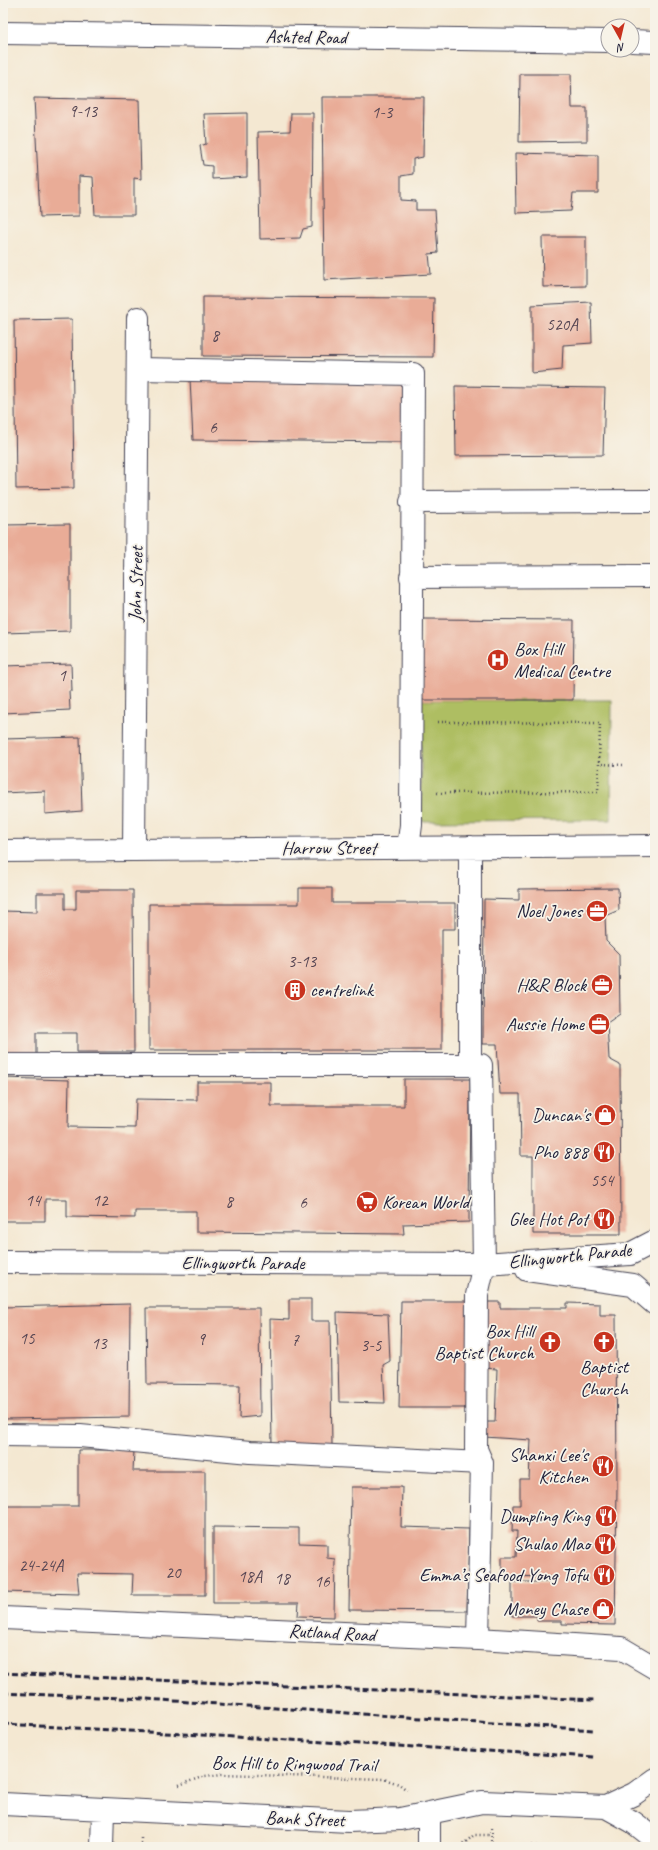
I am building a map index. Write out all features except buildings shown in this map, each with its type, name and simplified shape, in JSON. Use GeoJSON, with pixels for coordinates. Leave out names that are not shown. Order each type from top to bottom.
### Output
{"type":"FeatureCollection","features":[{"type":"Feature","properties":{"kind":"street","name":"Ashted Road"},"geometry":{"type":"LineString","coordinates":[[3,33],[600,41]]}},
{"type":"Feature","properties":{"kind":"street"},"geometry":{"type":"LineString","coordinates":[[640,41],[655,42]]}},
{"type":"Feature","properties":{"kind":"street","name":"John Street"},"geometry":{"type":"LineString","coordinates":[[134,850],[138,318]]}},
{"type":"Feature","properties":{"kind":"street"},"geometry":{"type":"LineString","coordinates":[[138,369],[413,374],[411,502],[411,824],[408,848]]}},
{"type":"Feature","properties":{"kind":"street"},"geometry":{"type":"LineString","coordinates":[[411,502],[655,501]]}},
{"type":"Feature","properties":{"kind":"street"},"geometry":{"type":"LineString","coordinates":[[411,577],[655,576]]}},
{"type":"Feature","properties":{"kind":"street","name":"Harrow Street"},"geometry":{"type":"LineString","coordinates":[[3,851],[655,846]]}},
{"type":"Feature","properties":{"kind":"street"},"geometry":{"type":"LineString","coordinates":[[470,847],[470,1065]]}},
{"type":"Feature","properties":{"kind":"street"},"geometry":{"type":"LineString","coordinates":[[3,1065],[481,1065],[484,1264],[477,1295],[476,1449],[482,1463],[478,1639]]}},
{"type":"Feature","properties":{"kind":"street","name":"Ellingworth Parade"},"geometry":{"type":"LineString","coordinates":[[3,1262],[484,1264],[630,1254],[655,1241]]}},
{"type":"Feature","properties":{"kind":"street","name":"Ellingworth Parade"},"geometry":{"type":"LineString","coordinates":[[484,1264],[633,1285],[655,1304]]}},
{"type":"Feature","properties":{"kind":"street"},"geometry":{"type":"LineString","coordinates":[[3,1435],[80,1436],[250,1452],[482,1463]]}},
{"type":"Feature","properties":{"kind":"street","name":"Rutland Road"},"geometry":{"type":"LineString","coordinates":[[3,1618],[478,1639],[621,1648],[655,1668]]}},
{"type":"Feature","properties":{"kind":"street","name":"Bank Street"},"geometry":{"type":"LineString","coordinates":[[3,1804],[349,1821],[394,1819],[482,1802],[606,1807],[627,1798],[655,1779]]}},
{"type":"Feature","properties":{"kind":"street","name":"Bank Street"},"geometry":{"type":"LineString","coordinates":[[606,1807],[633,1822],[655,1839]]}},
{"type":"Feature","properties":{"kind":"street"},"geometry":{"type":"LineString","coordinates":[[102,1847],[103,1810]]}},
{"type":"Feature","properties":{"kind":"street"},"geometry":{"type":"LineString","coordinates":[[429,1813],[430,1847]]}},
{"type":"Feature","properties":{"kind":"path"},"geometry":{"type":"LineString","coordinates":[[411,722],[600,723],[598,792],[411,793]]}},
{"type":"Feature","properties":{"kind":"path"},"geometry":{"type":"LineString","coordinates":[[599,764],[624,765]]}},
{"type":"Feature","properties":{"kind":"path","name":"Box Hill to Ringwood Trail"},"geometry":{"type":"LineString","coordinates":[[172,1788],[205,1776],[222,1774],[384,1779],[399,1784],[429,1813]]}},
{"type":"Feature","properties":{"kind":"path"},"geometry":{"type":"LineString","coordinates":[[500,1828],[492,1827],[491,1843],[551,1847]]}},
{"type":"Feature","properties":{"kind":"path"},"geometry":{"type":"LineString","coordinates":[[460,1847],[474,1835],[491,1835]]}},
{"type":"Feature","properties":{"kind":"green space"},"geometry":{"type":"Polygon","coordinates":[[[421,700],[612,700],[611,820],[421,821],[421,700]]]}},
{"type":"Feature","properties":{"kind":"railway"},"geometry":{"type":"LineString","coordinates":[[3,1673],[594,1700]]}},
{"type":"Feature","properties":{"kind":"railway"},"geometry":{"type":"LineString","coordinates":[[3,1693],[146,1699],[594,1730]]}},
{"type":"Feature","properties":{"kind":"railway"},"geometry":{"type":"LineString","coordinates":[[3,1724],[594,1757]]}},
{"type":"Feature","properties":{"kind":"place","name":"Box Hill Medical Centre"},"geometry":{"type":"Point","coordinates":[498,660]}},
{"type":"Feature","properties":{"kind":"place","name":"Noel Jones"},"geometry":{"type":"Point","coordinates":[597,911]}},
{"type":"Feature","properties":{"kind":"place","name":"H&R Block"},"geometry":{"type":"Point","coordinates":[602,985]}},
{"type":"Feature","properties":{"kind":"place","name":"centrelink"},"geometry":{"type":"Point","coordinates":[295,990]}},
{"type":"Feature","properties":{"kind":"place","name":"Aussie Home"},"geometry":{"type":"Point","coordinates":[599,1024]}},
{"type":"Feature","properties":{"kind":"place","name":"Duncan's"},"geometry":{"type":"Point","coordinates":[605,1115]}},
{"type":"Feature","properties":{"kind":"place","name":"Pho 888"},"geometry":{"type":"Point","coordinates":[604,1152]}},
{"type":"Feature","properties":{"kind":"place","name":"Korean World"},"geometry":{"type":"Point","coordinates":[367,1202]}},
{"type":"Feature","properties":{"kind":"place","name":"Glee Hot Pot"},"geometry":{"type":"Point","coordinates":[604,1219]}},
{"type":"Feature","properties":{"kind":"place","name":"Box Hill Baptist Church"},"geometry":{"type":"Point","coordinates":[550,1342]}},
{"type":"Feature","properties":{"kind":"place","name":"Baptist Church"},"geometry":{"type":"Point","coordinates":[604,1342]}},
{"type":"Feature","properties":{"kind":"place","name":"Shanxi Lee's Kitchen"},"geometry":{"type":"Point","coordinates":[603,1466]}},
{"type":"Feature","properties":{"kind":"place","name":"Dumpling King"},"geometry":{"type":"Point","coordinates":[606,1516]}},
{"type":"Feature","properties":{"kind":"place","name":"Shulao Mao"},"geometry":{"type":"Point","coordinates":[605,1544]}},
{"type":"Feature","properties":{"kind":"place","name":"Emma’s Seafood Yong Tofu"},"geometry":{"type":"Point","coordinates":[604,1575]}},
{"type":"Feature","properties":{"kind":"place","name":"Money Chase"},"geometry":{"type":"Point","coordinates":[603,1609]}}]}
